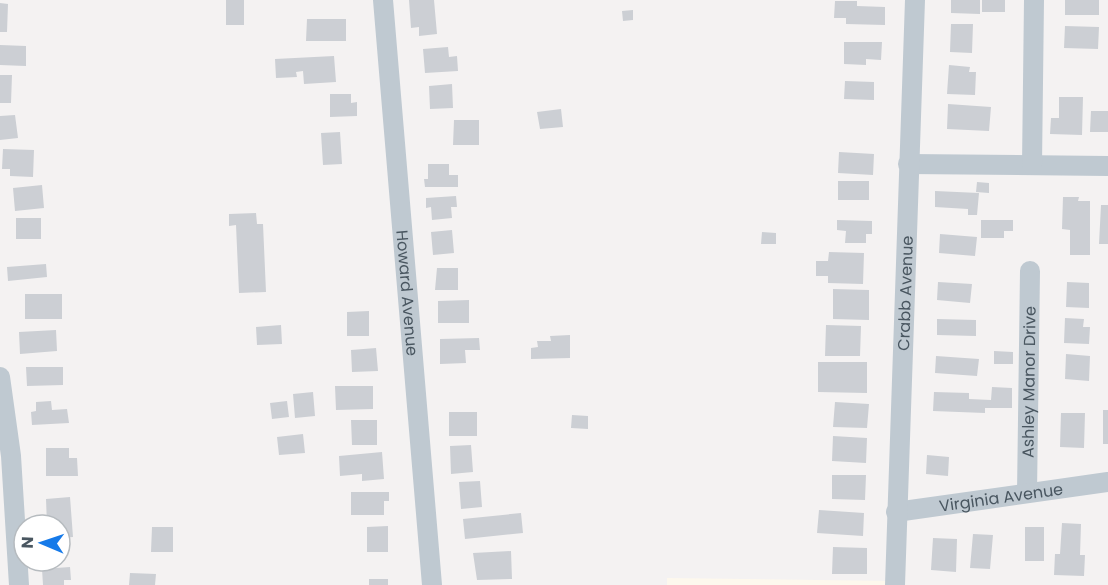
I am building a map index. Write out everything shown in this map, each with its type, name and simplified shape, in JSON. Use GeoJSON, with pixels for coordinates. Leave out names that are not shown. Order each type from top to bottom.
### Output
{"type":"FeatureCollection","features":[{"type":"Feature","properties":{"kind":"street","name":"Howard Avenue"},"geometry":{"type":"LineString","coordinates":[[383,0],[432,585]]}},
{"type":"Feature","properties":{"kind":"street","name":"Crabb Avenue"},"geometry":{"type":"LineString","coordinates":[[895,585],[915,0]]}},
{"type":"Feature","properties":{"kind":"street"},"geometry":{"type":"LineString","coordinates":[[1032,165],[1034,0]]}},
{"type":"Feature","properties":{"kind":"street"},"geometry":{"type":"LineString","coordinates":[[908,164],[1108,166]]}},
{"type":"Feature","properties":{"kind":"street","name":"Ashley Manor Drive"},"geometry":{"type":"LineString","coordinates":[[1027,493],[1030,271]]}},
{"type":"Feature","properties":{"kind":"street"},"geometry":{"type":"LineString","coordinates":[[0,377],[11,456],[19,585]]}},
{"type":"Feature","properties":{"kind":"street","name":"Virginia Avenue"},"geometry":{"type":"LineString","coordinates":[[896,512],[1108,482]]}},
{"type":"Feature","properties":{"kind":"shaded area"},"geometry":{"type":"Polygon","coordinates":[[[667,578],[895,581],[895,585],[667,585],[667,578]]]}},
{"type":"Feature","properties":{"kind":"building"},"geometry":{"type":"Polygon","coordinates":[[[226,0],[244,0],[244,25],[226,25],[226,0]]]}},
{"type":"Feature","properties":{"kind":"building"},"geometry":{"type":"Polygon","coordinates":[[[409,0],[434,0],[437,34],[419,36],[419,27],[411,28],[409,0]]]}},
{"type":"Feature","properties":{"kind":"building"},"geometry":{"type":"Polygon","coordinates":[[[951,0],[980,0],[980,14],[951,13],[951,0]]]}},
{"type":"Feature","properties":{"kind":"building"},"geometry":{"type":"Polygon","coordinates":[[[982,0],[1005,0],[1005,12],[982,12],[982,0]]]}},
{"type":"Feature","properties":{"kind":"building"},"geometry":{"type":"Polygon","coordinates":[[[1065,0],[1099,0],[1099,15],[1065,15],[1065,0]]]}},
{"type":"Feature","properties":{"kind":"building"},"geometry":{"type":"Polygon","coordinates":[[[835,1],[857,1],[857,6],[885,7],[885,25],[846,24],[846,18],[834,18],[835,1]]]}},
{"type":"Feature","properties":{"kind":"building"},"geometry":{"type":"Polygon","coordinates":[[[0,3],[8,4],[7,32],[0,32],[0,3]]]}},
{"type":"Feature","properties":{"kind":"building"},"geometry":{"type":"Polygon","coordinates":[[[633,10],[633,20],[623,21],[622,11],[633,10]]]}},
{"type":"Feature","properties":{"kind":"building"},"geometry":{"type":"Polygon","coordinates":[[[307,19],[346,19],[346,41],[306,41],[307,19]]]}},
{"type":"Feature","properties":{"kind":"building"},"geometry":{"type":"Polygon","coordinates":[[[951,24],[973,24],[972,53],[950,52],[951,24]]]}},
{"type":"Feature","properties":{"kind":"building"},"geometry":{"type":"Polygon","coordinates":[[[1065,26],[1099,27],[1098,49],[1064,48],[1065,26]]]}},
{"type":"Feature","properties":{"kind":"building"},"geometry":{"type":"Polygon","coordinates":[[[844,42],[882,42],[881,60],[866,59],[866,65],[844,64],[844,42]]]}},
{"type":"Feature","properties":{"kind":"building"},"geometry":{"type":"Polygon","coordinates":[[[0,45],[26,46],[26,66],[0,65],[0,45]]]}},
{"type":"Feature","properties":{"kind":"building"},"geometry":{"type":"Polygon","coordinates":[[[448,47],[449,57],[457,56],[458,71],[425,73],[423,49],[448,47]]]}},
{"type":"Feature","properties":{"kind":"building"},"geometry":{"type":"Polygon","coordinates":[[[334,56],[336,82],[304,84],[303,71],[296,72],[297,77],[276,78],[275,59],[334,56]]]}},
{"type":"Feature","properties":{"kind":"building"},"geometry":{"type":"Polygon","coordinates":[[[949,65],[970,67],[969,72],[976,72],[975,95],[947,94],[949,65]]]}},
{"type":"Feature","properties":{"kind":"building"},"geometry":{"type":"Polygon","coordinates":[[[0,75],[12,75],[11,103],[0,103],[0,75]]]}},
{"type":"Feature","properties":{"kind":"building"},"geometry":{"type":"Polygon","coordinates":[[[845,81],[874,82],[874,100],[844,99],[845,81]]]}},
{"type":"Feature","properties":{"kind":"building"},"geometry":{"type":"Polygon","coordinates":[[[452,84],[453,108],[430,109],[429,86],[452,84]]]}},
{"type":"Feature","properties":{"kind":"building"},"geometry":{"type":"Polygon","coordinates":[[[330,94],[351,94],[351,103],[357,102],[357,116],[330,117],[330,94]]]}},
{"type":"Feature","properties":{"kind":"building"},"geometry":{"type":"Polygon","coordinates":[[[1059,97],[1083,97],[1082,135],[1050,134],[1051,118],[1059,118],[1059,97]]]}},
{"type":"Feature","properties":{"kind":"building"},"geometry":{"type":"Polygon","coordinates":[[[948,104],[991,107],[989,131],[947,129],[948,104]]]}},
{"type":"Feature","properties":{"kind":"building"},"geometry":{"type":"Polygon","coordinates":[[[561,109],[563,127],[540,129],[537,112],[561,109]]]}},
{"type":"Feature","properties":{"kind":"building"},"geometry":{"type":"Polygon","coordinates":[[[1091,111],[1108,111],[1108,132],[1090,132],[1091,111]]]}},
{"type":"Feature","properties":{"kind":"building"},"geometry":{"type":"Polygon","coordinates":[[[15,115],[18,138],[0,140],[0,116],[15,115]]]}},
{"type":"Feature","properties":{"kind":"building"},"geometry":{"type":"Polygon","coordinates":[[[454,120],[479,120],[479,145],[453,145],[454,120]]]}},
{"type":"Feature","properties":{"kind":"building"},"geometry":{"type":"Polygon","coordinates":[[[340,132],[342,164],[323,165],[321,133],[340,132]]]}},
{"type":"Feature","properties":{"kind":"building"},"geometry":{"type":"Polygon","coordinates":[[[3,149],[34,150],[33,177],[10,176],[10,169],[2,169],[3,149]]]}},
{"type":"Feature","properties":{"kind":"building"},"geometry":{"type":"Polygon","coordinates":[[[839,152],[874,154],[873,175],[838,173],[839,152]]]}},
{"type":"Feature","properties":{"kind":"building"},"geometry":{"type":"Polygon","coordinates":[[[428,164],[449,164],[449,175],[458,175],[458,187],[425,187],[424,179],[428,179],[428,164]]]}},
{"type":"Feature","properties":{"kind":"building"},"geometry":{"type":"Polygon","coordinates":[[[838,181],[869,181],[869,200],[838,200],[838,181]]]}},
{"type":"Feature","properties":{"kind":"building"},"geometry":{"type":"Polygon","coordinates":[[[977,182],[989,183],[989,193],[976,192],[977,182]]]}},
{"type":"Feature","properties":{"kind":"building"},"geometry":{"type":"Polygon","coordinates":[[[42,185],[44,208],[15,211],[13,188],[42,185]]]}},
{"type":"Feature","properties":{"kind":"building"},"geometry":{"type":"Polygon","coordinates":[[[935,191],[979,193],[977,215],[968,215],[968,209],[935,207],[935,191]]]}},
{"type":"Feature","properties":{"kind":"building"},"geometry":{"type":"Polygon","coordinates":[[[456,196],[457,207],[451,207],[452,218],[432,220],[431,207],[426,208],[426,198],[456,196]]]}},
{"type":"Feature","properties":{"kind":"building"},"geometry":{"type":"Polygon","coordinates":[[[1063,197],[1079,197],[1078,201],[1090,201],[1090,255],[1070,255],[1070,230],[1062,229],[1063,197]]]}},
{"type":"Feature","properties":{"kind":"building"},"geometry":{"type":"Polygon","coordinates":[[[1101,205],[1108,205],[1108,244],[1099,244],[1101,205]]]}},
{"type":"Feature","properties":{"kind":"building"},"geometry":{"type":"Polygon","coordinates":[[[256,213],[257,224],[263,224],[266,292],[239,293],[236,225],[229,226],[229,214],[256,213]]]}},
{"type":"Feature","properties":{"kind":"building"},"geometry":{"type":"Polygon","coordinates":[[[16,218],[41,218],[41,239],[16,239],[16,218]]]}},
{"type":"Feature","properties":{"kind":"building"},"geometry":{"type":"Polygon","coordinates":[[[837,220],[872,221],[872,234],[866,234],[866,243],[845,243],[846,231],[837,230],[837,220]]]}},
{"type":"Feature","properties":{"kind":"building"},"geometry":{"type":"Polygon","coordinates":[[[981,220],[1013,220],[1013,231],[1004,231],[1004,238],[981,238],[981,220]]]}},
{"type":"Feature","properties":{"kind":"building"},"geometry":{"type":"Polygon","coordinates":[[[452,230],[454,253],[433,255],[431,232],[452,230]]]}},
{"type":"Feature","properties":{"kind":"building"},"geometry":{"type":"Polygon","coordinates":[[[762,232],[776,233],[776,244],[761,244],[762,232]]]}},
{"type":"Feature","properties":{"kind":"building"},"geometry":{"type":"Polygon","coordinates":[[[940,234],[977,237],[975,256],[939,253],[940,234]]]}},
{"type":"Feature","properties":{"kind":"building"},"geometry":{"type":"Polygon","coordinates":[[[829,252],[864,253],[863,284],[828,283],[828,276],[816,276],[816,261],[828,261],[829,252]]]}},
{"type":"Feature","properties":{"kind":"building"},"geometry":{"type":"Polygon","coordinates":[[[46,264],[47,277],[8,281],[7,267],[46,264]]]}},
{"type":"Feature","properties":{"kind":"building"},"geometry":{"type":"Polygon","coordinates":[[[437,268],[458,268],[458,290],[435,290],[437,268]]]}},
{"type":"Feature","properties":{"kind":"building"},"geometry":{"type":"Polygon","coordinates":[[[938,282],[972,284],[970,303],[937,300],[938,282]]]}},
{"type":"Feature","properties":{"kind":"building"},"geometry":{"type":"Polygon","coordinates":[[[1067,282],[1089,283],[1089,308],[1066,307],[1067,282]]]}},
{"type":"Feature","properties":{"kind":"building"},"geometry":{"type":"Polygon","coordinates":[[[833,289],[869,290],[869,320],[833,319],[833,289]]]}},
{"type":"Feature","properties":{"kind":"building"},"geometry":{"type":"Polygon","coordinates":[[[25,294],[62,294],[62,319],[25,319],[25,294]]]}},
{"type":"Feature","properties":{"kind":"building"},"geometry":{"type":"Polygon","coordinates":[[[469,300],[469,323],[438,323],[438,301],[469,300]]]}},
{"type":"Feature","properties":{"kind":"building"},"geometry":{"type":"Polygon","coordinates":[[[369,311],[369,336],[347,336],[347,312],[369,311]]]}},
{"type":"Feature","properties":{"kind":"building"},"geometry":{"type":"Polygon","coordinates":[[[1065,318],[1084,319],[1083,327],[1090,327],[1089,344],[1064,343],[1065,318]]]}},
{"type":"Feature","properties":{"kind":"building"},"geometry":{"type":"Polygon","coordinates":[[[937,319],[976,320],[976,336],[937,335],[937,319]]]}},
{"type":"Feature","properties":{"kind":"building"},"geometry":{"type":"Polygon","coordinates":[[[281,325],[282,344],[257,345],[256,327],[281,325]]]}},
{"type":"Feature","properties":{"kind":"building"},"geometry":{"type":"Polygon","coordinates":[[[826,325],[861,326],[860,356],[825,356],[826,325]]]}},
{"type":"Feature","properties":{"kind":"building"},"geometry":{"type":"Polygon","coordinates":[[[56,330],[57,351],[20,354],[19,332],[56,330]]]}},
{"type":"Feature","properties":{"kind":"building"},"geometry":{"type":"Polygon","coordinates":[[[570,335],[570,358],[531,359],[531,348],[538,347],[537,341],[551,341],[550,336],[570,335]]]}},
{"type":"Feature","properties":{"kind":"building"},"geometry":{"type":"Polygon","coordinates":[[[479,338],[480,350],[465,350],[466,363],[440,364],[440,339],[479,338]]]}},
{"type":"Feature","properties":{"kind":"building"},"geometry":{"type":"Polygon","coordinates":[[[376,348],[378,371],[352,372],[351,350],[376,348]]]}},
{"type":"Feature","properties":{"kind":"building"},"geometry":{"type":"Polygon","coordinates":[[[994,351],[1013,352],[1013,364],[994,364],[994,351]]]}},
{"type":"Feature","properties":{"kind":"building"},"geometry":{"type":"Polygon","coordinates":[[[1066,354],[1090,356],[1089,381],[1065,379],[1066,354]]]}},
{"type":"Feature","properties":{"kind":"building"},"geometry":{"type":"Polygon","coordinates":[[[936,356],[979,359],[977,376],[935,373],[936,356]]]}},
{"type":"Feature","properties":{"kind":"building"},"geometry":{"type":"Polygon","coordinates":[[[818,362],[867,362],[867,393],[818,392],[818,362]]]}},
{"type":"Feature","properties":{"kind":"building"},"geometry":{"type":"Polygon","coordinates":[[[26,367],[63,367],[63,385],[27,386],[26,367]]]}},
{"type":"Feature","properties":{"kind":"building"},"geometry":{"type":"Polygon","coordinates":[[[335,386],[373,386],[373,409],[336,410],[335,386]]]}},
{"type":"Feature","properties":{"kind":"building"},"geometry":{"type":"Polygon","coordinates":[[[992,387],[1012,388],[1012,408],[985,408],[985,413],[933,411],[934,392],[969,393],[969,399],[991,400],[992,387]]]}},
{"type":"Feature","properties":{"kind":"building"},"geometry":{"type":"Polygon","coordinates":[[[313,392],[315,416],[295,418],[293,394],[313,392]]]}},
{"type":"Feature","properties":{"kind":"building"},"geometry":{"type":"Polygon","coordinates":[[[51,401],[52,410],[67,409],[69,423],[32,425],[31,412],[36,411],[36,402],[51,401]]]}},
{"type":"Feature","properties":{"kind":"building"},"geometry":{"type":"Polygon","coordinates":[[[287,401],[289,417],[272,419],[270,403],[287,401]]]}},
{"type":"Feature","properties":{"kind":"building"},"geometry":{"type":"Polygon","coordinates":[[[835,402],[869,404],[867,428],[833,427],[835,402]]]}},
{"type":"Feature","properties":{"kind":"building"},"geometry":{"type":"Polygon","coordinates":[[[1103,410],[1108,410],[1108,444],[1103,444],[1103,410]]]}},
{"type":"Feature","properties":{"kind":"building"},"geometry":{"type":"Polygon","coordinates":[[[449,412],[477,412],[477,436],[449,436],[449,412]]]}},
{"type":"Feature","properties":{"kind":"building"},"geometry":{"type":"Polygon","coordinates":[[[1061,413],[1085,413],[1084,448],[1060,447],[1061,413]]]}},
{"type":"Feature","properties":{"kind":"building"},"geometry":{"type":"Polygon","coordinates":[[[572,415],[588,416],[588,429],[571,428],[572,415]]]}},
{"type":"Feature","properties":{"kind":"building"},"geometry":{"type":"Polygon","coordinates":[[[351,420],[377,420],[377,445],[352,445],[351,420]]]}},
{"type":"Feature","properties":{"kind":"building"},"geometry":{"type":"Polygon","coordinates":[[[303,434],[305,453],[279,455],[277,437],[303,434]]]}},
{"type":"Feature","properties":{"kind":"building"},"geometry":{"type":"Polygon","coordinates":[[[833,436],[867,438],[866,463],[832,461],[833,436]]]}},
{"type":"Feature","properties":{"kind":"building"},"geometry":{"type":"Polygon","coordinates":[[[471,445],[473,472],[451,474],[450,446],[471,445]]]}},
{"type":"Feature","properties":{"kind":"building"},"geometry":{"type":"Polygon","coordinates":[[[46,448],[69,448],[69,458],[77,458],[78,476],[46,476],[46,448]]]}},
{"type":"Feature","properties":{"kind":"building"},"geometry":{"type":"Polygon","coordinates":[[[382,452],[384,479],[362,481],[362,474],[340,476],[339,456],[382,452]]]}},
{"type":"Feature","properties":{"kind":"building"},"geometry":{"type":"Polygon","coordinates":[[[927,455],[949,457],[948,476],[926,474],[927,455]]]}},
{"type":"Feature","properties":{"kind":"building"},"geometry":{"type":"Polygon","coordinates":[[[832,475],[866,475],[865,500],[832,499],[832,475]]]}},
{"type":"Feature","properties":{"kind":"building"},"geometry":{"type":"Polygon","coordinates":[[[480,481],[482,507],[461,509],[459,482],[480,481]]]}},
{"type":"Feature","properties":{"kind":"building"},"geometry":{"type":"Polygon","coordinates":[[[351,492],[389,492],[389,501],[384,501],[384,515],[351,515],[351,492]]]}},
{"type":"Feature","properties":{"kind":"building"},"geometry":{"type":"Polygon","coordinates":[[[70,497],[71,513],[47,513],[46,499],[70,497]]]}},
{"type":"Feature","properties":{"kind":"building"},"geometry":{"type":"Polygon","coordinates":[[[819,510],[864,513],[863,536],[817,533],[819,510]]]}},
{"type":"Feature","properties":{"kind":"building"},"geometry":{"type":"Polygon","coordinates":[[[521,513],[523,533],[465,539],[463,519],[521,513]]]}},
{"type":"Feature","properties":{"kind":"building"},"geometry":{"type":"Polygon","coordinates":[[[1062,523],[1081,524],[1080,555],[1085,555],[1084,576],[1054,575],[1055,554],[1060,554],[1062,523]]]}},
{"type":"Feature","properties":{"kind":"building"},"geometry":{"type":"Polygon","coordinates":[[[388,526],[388,552],[367,552],[367,527],[388,526]]]}},
{"type":"Feature","properties":{"kind":"building"},"geometry":{"type":"Polygon","coordinates":[[[152,527],[173,527],[173,552],[151,552],[152,527]]]}},
{"type":"Feature","properties":{"kind":"building"},"geometry":{"type":"Polygon","coordinates":[[[1025,527],[1044,527],[1044,561],[1025,561],[1025,527]]]}},
{"type":"Feature","properties":{"kind":"building"},"geometry":{"type":"Polygon","coordinates":[[[973,534],[993,535],[990,569],[970,568],[973,534]]]}},
{"type":"Feature","properties":{"kind":"building"},"geometry":{"type":"Polygon","coordinates":[[[933,538],[957,539],[956,572],[931,570],[933,538]]]}},
{"type":"Feature","properties":{"kind":"building"},"geometry":{"type":"Polygon","coordinates":[[[833,547],[867,548],[867,574],[832,574],[833,547]]]}},
{"type":"Feature","properties":{"kind":"building"},"geometry":{"type":"Polygon","coordinates":[[[511,551],[512,579],[477,580],[473,553],[511,551]]]}},
{"type":"Feature","properties":{"kind":"building"},"geometry":{"type":"Polygon","coordinates":[[[42,573],[70,573],[71,580],[64,580],[64,585],[43,585],[42,573]]]}},
{"type":"Feature","properties":{"kind":"building"},"geometry":{"type":"Polygon","coordinates":[[[130,573],[156,574],[155,585],[129,585],[130,573]]]}},
{"type":"Feature","properties":{"kind":"building"},"geometry":{"type":"Polygon","coordinates":[[[369,579],[388,579],[388,585],[369,585],[369,579]]]}}]}
